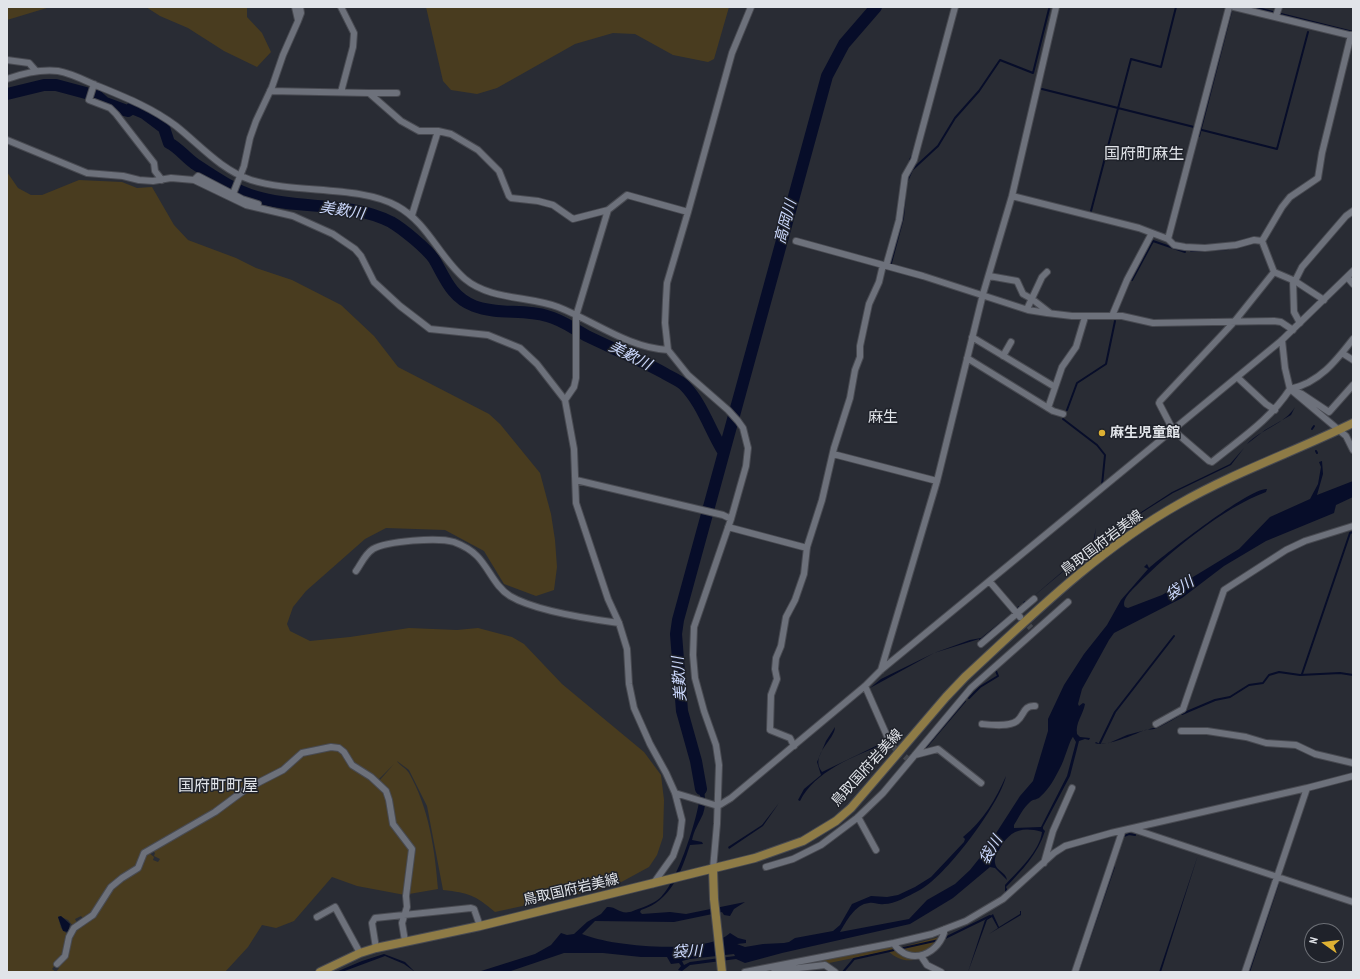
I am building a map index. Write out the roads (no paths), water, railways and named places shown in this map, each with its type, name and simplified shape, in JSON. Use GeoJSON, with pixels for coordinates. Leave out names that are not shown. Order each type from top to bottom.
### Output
{"type":"FeatureCollection","features":[{"type":"Feature","properties":{"kind":"main road","name":"鳥取国府岩美線"},"geometry":{"type":"LineString","coordinates":[[320,972],[360,953],[376,948],[480,926],[695,874],[788,848],[820,832],[836,821],[865,793],[946,697],[965,677],[1092,564],[1134,532],[1174,507],[1204,491],[1353,423]]}},
{"type":"Feature","properties":{"kind":"main road"},"geometry":{"type":"LineString","coordinates":[[713,869],[714,904],[722,968]]}},
{"type":"Feature","properties":{"kind":"street"},"geometry":{"type":"LineString","coordinates":[[295,7],[298,21]]}},
{"type":"Feature","properties":{"kind":"street"},"geometry":{"type":"LineString","coordinates":[[234,192],[240,177],[250,138],[298,21],[301,13],[300,7]]}},
{"type":"Feature","properties":{"kind":"street"},"geometry":{"type":"LineString","coordinates":[[341,7],[354,33],[353,47],[341,92]]}},
{"type":"Feature","properties":{"kind":"street"},"geometry":{"type":"LineString","coordinates":[[713,869],[718,806],[719,765],[716,745],[704,711],[696,678],[693,656],[694,627],[731,519],[746,466],[748,448],[743,428],[728,410],[688,375],[668,350],[665,323],[667,283],[732,53],[751,7]]}},
{"type":"Feature","properties":{"kind":"street"},"geometry":{"type":"LineString","coordinates":[[794,746],[790,738],[770,730],[771,694],[776,682],[775,664],[781,646],[786,618],[795,600],[804,574],[807,548],[850,398],[855,370],[860,357],[860,346],[869,304],[885,266],[899,220],[905,176],[914,160],[955,7]]}},
{"type":"Feature","properties":{"kind":"street"},"geometry":{"type":"LineString","coordinates":[[881,670],[937,481],[983,294],[1012,196],[1056,7]]}},
{"type":"Feature","properties":{"kind":"street"},"geometry":{"type":"LineString","coordinates":[[1168,239],[1229,7]]}},
{"type":"Feature","properties":{"kind":"street"},"geometry":{"type":"LineString","coordinates":[[1234,7],[1276,16],[1352,36],[1322,153],[1318,178],[1290,197],[1282,206],[1262,241]]}},
{"type":"Feature","properties":{"kind":"street"},"geometry":{"type":"LineString","coordinates":[[1276,16],[1279,7]]}},
{"type":"Feature","properties":{"kind":"street"},"geometry":{"type":"LineString","coordinates":[[7,60],[29,63],[36,71]]}},
{"type":"Feature","properties":{"kind":"street"},"geometry":{"type":"LineString","coordinates":[[7,79],[36,71],[59,71],[93,87],[132,100],[166,119],[240,177],[273,185],[380,199],[412,215],[425,228],[466,280],[480,288],[557,306],[644,346],[668,350]]}},
{"type":"Feature","properties":{"kind":"street"},"geometry":{"type":"LineString","coordinates":[[93,87],[89,100],[110,108],[116,114],[154,163],[155,171],[162,180]]}},
{"type":"Feature","properties":{"kind":"street"},"geometry":{"type":"LineString","coordinates":[[270,91],[397,94]]}},
{"type":"Feature","properties":{"kind":"street"},"geometry":{"type":"LineString","coordinates":[[369,93],[401,121],[420,131],[438,130],[451,134],[478,150],[499,172],[511,198],[538,201],[553,205],[573,219],[608,210],[627,195],[688,212]]}},
{"type":"Feature","properties":{"kind":"street"},"geometry":{"type":"LineString","coordinates":[[412,215],[438,130]]}},
{"type":"Feature","properties":{"kind":"street"},"geometry":{"type":"LineString","coordinates":[[7,140],[87,173],[123,176],[139,180],[162,180],[171,178],[194,180],[234,200],[269,211],[293,216],[333,234],[355,249],[374,282],[400,306],[430,329],[488,335],[520,348],[547,376],[565,400],[574,449],[576,503],[608,599],[619,623],[627,649],[629,684],[634,708],[650,744],[675,793],[682,820],[680,836],[673,856],[653,884]]}},
{"type":"Feature","properties":{"kind":"street"},"geometry":{"type":"LineString","coordinates":[[194,180],[198,176],[234,192],[269,211]]}},
{"type":"Feature","properties":{"kind":"street"},"geometry":{"type":"LineString","coordinates":[[1012,196],[1152,233],[1168,239],[1174,245],[1185,248],[1205,248],[1236,245],[1254,240],[1262,241]]}},
{"type":"Feature","properties":{"kind":"street"},"geometry":{"type":"LineString","coordinates":[[565,400],[574,387],[576,378],[576,316],[608,210]]}},
{"type":"Feature","properties":{"kind":"street"},"geometry":{"type":"LineString","coordinates":[[1300,323],[1294,312],[1294,281],[1302,267],[1341,221],[1353,211]]}},
{"type":"Feature","properties":{"kind":"street"},"geometry":{"type":"LineString","coordinates":[[1112,316],[1127,280],[1152,233]]}},
{"type":"Feature","properties":{"kind":"street"},"geometry":{"type":"LineString","coordinates":[[796,241],[983,294],[1027,309],[1051,314],[1085,317],[1122,316],[1153,323],[1274,320],[1293,330]]}},
{"type":"Feature","properties":{"kind":"street"},"geometry":{"type":"LineString","coordinates":[[1262,241],[1274,272],[1294,281],[1324,300]]}},
{"type":"Feature","properties":{"kind":"street"},"geometry":{"type":"LineString","coordinates":[[675,793],[718,806],[732,798],[865,686],[881,670],[990,582],[1282,340],[1353,271]]}},
{"type":"Feature","properties":{"kind":"street"},"geometry":{"type":"LineString","coordinates":[[1027,309],[1042,277],[1047,272]]}},
{"type":"Feature","properties":{"kind":"street"},"geometry":{"type":"LineString","coordinates":[[1274,272],[1234,322],[1160,400],[1159,403],[1173,430],[1209,461],[1212,462],[1265,421],[1290,389],[1300,387],[1319,377],[1353,339]]}},
{"type":"Feature","properties":{"kind":"street"},"geometry":{"type":"LineString","coordinates":[[989,276],[1017,281],[1023,294],[1051,314]]}},
{"type":"Feature","properties":{"kind":"street"},"geometry":{"type":"LineString","coordinates":[[1347,277],[1353,284]]}},
{"type":"Feature","properties":{"kind":"street"},"geometry":{"type":"LineString","coordinates":[[1048,408],[1062,367],[1076,347],[1085,317]]}},
{"type":"Feature","properties":{"kind":"street"},"geometry":{"type":"LineString","coordinates":[[972,337],[1055,387]]}},
{"type":"Feature","properties":{"kind":"street"},"geometry":{"type":"LineString","coordinates":[[1282,340],[1285,372],[1290,389],[1346,436],[1352,448]]}},
{"type":"Feature","properties":{"kind":"street"},"geometry":{"type":"LineString","coordinates":[[1003,356],[1011,342]]}},
{"type":"Feature","properties":{"kind":"street"},"geometry":{"type":"LineString","coordinates":[[1342,353],[1353,360]]}},
{"type":"Feature","properties":{"kind":"street"},"geometry":{"type":"LineString","coordinates":[[967,358],[1048,408],[1063,414]]}},
{"type":"Feature","properties":{"kind":"street"},"geometry":{"type":"LineString","coordinates":[[1237,377],[1266,404],[1275,410]]}},
{"type":"Feature","properties":{"kind":"street"},"geometry":{"type":"LineString","coordinates":[[1290,389],[1302,394],[1329,412],[1353,385]]}},
{"type":"Feature","properties":{"kind":"street"},"geometry":{"type":"LineString","coordinates":[[833,454],[937,481]]}},
{"type":"Feature","properties":{"kind":"street"},"geometry":{"type":"LineString","coordinates":[[576,480],[699,510],[723,514],[731,519]]}},
{"type":"Feature","properties":{"kind":"street"},"geometry":{"type":"LineString","coordinates":[[1156,724],[1183,709],[1224,590],[1286,550],[1305,541],[1353,526]]}},
{"type":"Feature","properties":{"kind":"street"},"geometry":{"type":"LineString","coordinates":[[728,527],[807,548]]}},
{"type":"Feature","properties":{"kind":"street"},"geometry":{"type":"LineString","coordinates":[[356,571],[372,550],[384,545],[439,540],[453,542],[466,547],[477,556],[494,580],[509,595],[526,604],[589,619],[619,623]]}},
{"type":"Feature","properties":{"kind":"street"},"geometry":{"type":"LineString","coordinates":[[990,582],[1019,615]]}},
{"type":"Feature","properties":{"kind":"street"},"geometry":{"type":"LineString","coordinates":[[981,644],[1019,615],[1034,599]]}},
{"type":"Feature","properties":{"kind":"street"},"geometry":{"type":"LineString","coordinates":[[766,867],[793,859],[821,845],[858,817],[883,793],[971,688],[1032,630],[1068,602]]}},
{"type":"Feature","properties":{"kind":"street"},"geometry":{"type":"LineString","coordinates":[[865,686],[891,745]]}},
{"type":"Feature","properties":{"kind":"street"},"geometry":{"type":"LineString","coordinates":[[982,724],[1000,725],[1017,721],[1027,708],[1035,706]]}},
{"type":"Feature","properties":{"kind":"street"},"geometry":{"type":"LineString","coordinates":[[1181,731],[1207,731],[1246,737],[1266,743],[1296,746],[1315,754],[1353,763]]}},
{"type":"Feature","properties":{"kind":"street"},"geometry":{"type":"LineString","coordinates":[[57,964],[65,956],[69,937],[74,928],[93,915],[111,888],[122,878],[138,868],[144,853],[215,812],[246,789],[283,770],[302,753],[331,747],[339,748],[344,752],[352,765],[371,776],[386,790],[393,824],[412,850],[406,896],[407,907],[402,923],[405,941]]}},
{"type":"Feature","properties":{"kind":"street"},"geometry":{"type":"LineString","coordinates":[[914,755],[938,749],[981,783]]}},
{"type":"Feature","properties":{"kind":"street"},"geometry":{"type":"LineString","coordinates":[[745,972],[894,944],[945,929],[966,921],[1003,899],[1054,853],[1065,846],[1353,776]]}},
{"type":"Feature","properties":{"kind":"street"},"geometry":{"type":"LineString","coordinates":[[1044,863],[1053,831],[1072,788]]}},
{"type":"Feature","properties":{"kind":"street"},"geometry":{"type":"LineString","coordinates":[[1245,972],[1307,788]]}},
{"type":"Feature","properties":{"kind":"street"},"geometry":{"type":"LineString","coordinates":[[858,817],[876,850]]}},
{"type":"Feature","properties":{"kind":"street"},"geometry":{"type":"LineString","coordinates":[[1131,829],[1353,902]]}},
{"type":"Feature","properties":{"kind":"street"},"geometry":{"type":"LineString","coordinates":[[1075,972],[1122,832]]}},
{"type":"Feature","properties":{"kind":"street"},"geometry":{"type":"LineString","coordinates":[[317,917],[335,907],[360,953]]}},
{"type":"Feature","properties":{"kind":"street"},"geometry":{"type":"LineString","coordinates":[[376,948],[372,920],[405,914],[471,908],[474,909],[480,926]]}},
{"type":"Feature","properties":{"kind":"street"},"geometry":{"type":"LineString","coordinates":[[894,944],[898,949],[907,954],[921,956],[935,948],[943,937],[945,929]]}},
{"type":"Feature","properties":{"kind":"street"},"geometry":{"type":"LineString","coordinates":[[921,956],[927,965],[941,972]]}},
{"type":"Feature","properties":{"kind":"street"},"geometry":{"type":"LineString","coordinates":[[769,968],[781,970],[825,965],[835,972]]}},
{"type":"Feature","properties":{"kind":"water"},"geometry":{"type":"Polygon","coordinates":[[[1295,407],[1291,415],[1282,420],[1291,413],[1295,407]]]}},
{"type":"Feature","properties":{"kind":"water"},"geometry":{"type":"Polygon","coordinates":[[[1244,448],[1231,465],[1173,493],[1116,529],[1116,532],[1089,552],[1115,531],[1115,529],[1172,492],[1230,464],[1244,448]]]}},
{"type":"Feature","properties":{"kind":"water","name":"袋川"},"geometry":{"type":"Polygon","coordinates":[[[1322,461],[1323,474],[1317,495],[1353,481],[1353,497],[1336,505],[1334,513],[1266,541],[1224,566],[1182,598],[1114,633],[1082,689],[1078,704],[1079,706],[1083,703],[1085,704],[1077,726],[1077,734],[1080,737],[1090,738],[1089,740],[1085,739],[1079,741],[1070,776],[1043,827],[1045,831],[1042,839],[1029,861],[1006,887],[1008,891],[1005,893],[1005,885],[1033,854],[1042,832],[1035,830],[1017,831],[1008,837],[1004,842],[995,857],[995,861],[997,868],[1005,875],[1007,880],[995,868],[990,867],[953,898],[910,924],[782,953],[745,963],[736,959],[690,965],[682,971],[678,970],[681,966],[679,963],[671,964],[667,957],[641,957],[603,953],[564,953],[508,972],[478,972],[535,954],[551,945],[561,933],[567,935],[574,934],[587,922],[601,914],[607,907],[622,912],[629,912],[647,906],[660,898],[667,890],[680,865],[691,834],[700,795],[696,774],[700,773],[705,804],[703,814],[692,840],[702,842],[703,844],[690,845],[683,865],[667,893],[660,900],[641,910],[640,912],[642,914],[670,912],[686,914],[745,902],[734,909],[730,916],[724,915],[722,912],[674,922],[595,921],[582,934],[596,939],[659,947],[701,944],[718,940],[730,933],[738,938],[746,940],[746,943],[737,944],[745,947],[784,943],[795,938],[833,931],[840,925],[852,904],[871,896],[887,897],[898,895],[931,877],[964,842],[965,839],[963,837],[983,817],[998,793],[1006,776],[1002,788],[993,804],[970,840],[942,872],[929,884],[918,891],[893,903],[864,904],[855,910],[840,932],[909,919],[927,900],[955,884],[970,870],[982,855],[1020,796],[1033,781],[1048,731],[1048,719],[1064,685],[1084,654],[1107,625],[1121,600],[1148,569],[1144,567],[1147,564],[1149,568],[1172,549],[1226,510],[1258,491],[1267,489],[1266,492],[1232,508],[1180,545],[1130,592],[1124,601],[1125,607],[1128,608],[1162,595],[1198,574],[1239,549],[1270,517],[1310,499],[1318,484],[1321,467],[1319,462],[1322,461]],[[1073,737],[1062,765],[1052,783],[1040,797],[1031,801],[1025,807],[1014,825],[1014,828],[1041,827],[1067,776],[1076,742],[1073,737]],[[734,954],[682,961],[684,965],[690,962],[735,956],[734,954]]]}},
{"type":"Feature","properties":{"kind":"water"},"geometry":{"type":"Polygon","coordinates":[[[1096,528],[1094,542],[1084,554],[1028,601],[1084,553],[1093,542],[1096,528]]]}},
{"type":"Feature","properties":{"kind":"water"},"geometry":{"type":"Polygon","coordinates":[[[1013,612],[979,641],[979,639],[934,653],[970,640],[981,638],[1013,612]]]}},
{"type":"Feature","properties":{"kind":"water"},"geometry":{"type":"Polygon","coordinates":[[[934,653],[870,688],[881,679],[934,653]]]}},
{"type":"Feature","properties":{"kind":"water"},"geometry":{"type":"Polygon","coordinates":[[[1183,713],[1159,727],[1147,730],[1157,727],[1183,713]]]}},
{"type":"Feature","properties":{"kind":"water"},"geometry":{"type":"Polygon","coordinates":[[[835,727],[834,732],[821,753],[826,741],[835,727]]]}},
{"type":"Feature","properties":{"kind":"water"},"geometry":{"type":"Polygon","coordinates":[[[1144,731],[1120,740],[1110,743],[1127,735],[1144,731]]]}},
{"type":"Feature","properties":{"kind":"water"},"geometry":{"type":"Polygon","coordinates":[[[882,743],[882,745],[847,760],[825,773],[815,781],[800,801],[798,800],[804,789],[821,775],[817,762],[820,755],[819,766],[822,772],[882,743]]]}},
{"type":"Feature","properties":{"kind":"water"},"geometry":{"type":"Polygon","coordinates":[[[779,803],[763,826],[729,849],[728,847],[762,825],[779,803]]]}},
{"type":"Feature","properties":{"kind":"water"},"geometry":{"type":"Polygon","coordinates":[[[1198,855],[1161,972],[1159,972],[1198,855]]]}},
{"type":"Feature","properties":{"kind":"water"},"geometry":{"type":"Polygon","coordinates":[[[1020,911],[1021,915],[989,934],[998,928],[992,917],[987,920],[968,972],[985,920],[993,914],[999,927],[1020,914],[1020,911]]]}},
{"type":"Feature","properties":{"kind":"water"},"geometry":{"type":"Polygon","coordinates":[[[61,916],[70,924],[68,932],[63,931],[58,917],[61,916]]]}},
{"type":"Feature","properties":{"kind":"water"},"geometry":{"type":"Polygon","coordinates":[[[384,954],[405,962],[415,972],[404,964],[385,956],[342,972],[336,972],[362,961],[384,954]]]}},
{"type":"Feature","properties":{"kind":"waterway","name":"高岡川"},"geometry":{"type":"LineString","coordinates":[[701,789],[696,761],[682,711],[676,634],[678,620],[827,76],[844,44],[876,7]]}},
{"type":"Feature","properties":{"kind":"waterway"},"geometry":{"type":"LineString","coordinates":[[1091,211],[1131,59],[1161,67],[1176,7]]}},
{"type":"Feature","properties":{"kind":"waterway"},"geometry":{"type":"LineString","coordinates":[[1254,7],[1273,12]]}},
{"type":"Feature","properties":{"kind":"waterway"},"geometry":{"type":"LineString","coordinates":[[907,181],[912,170],[938,146],[955,118],[979,91],[1000,60],[1033,73],[1049,9]]}},
{"type":"Feature","properties":{"kind":"waterway"},"geometry":{"type":"LineString","coordinates":[[1199,136],[1231,12]]}},
{"type":"Feature","properties":{"kind":"waterway"},"geometry":{"type":"LineString","coordinates":[[1281,14],[1353,32]]}},
{"type":"Feature","properties":{"kind":"waterway"},"geometry":{"type":"LineString","coordinates":[[1202,130],[1277,149],[1308,32]]}},
{"type":"Feature","properties":{"kind":"waterway","name":"美歎川"},"geometry":{"type":"LineString","coordinates":[[7,94],[44,85],[56,85],[97,96],[105,103],[124,110],[128,111],[132,108],[144,113],[164,128],[169,143],[176,147],[191,161],[217,178],[241,191],[273,201],[359,211],[375,215],[391,222],[402,229],[426,250],[434,259],[445,280],[454,292],[466,302],[483,309],[538,314],[553,318],[680,382],[690,392],[701,408],[723,451]]}},
{"type":"Feature","properties":{"kind":"waterway"},"geometry":{"type":"LineString","coordinates":[[1042,89],[1194,127]]}},
{"type":"Feature","properties":{"kind":"waterway"},"geometry":{"type":"LineString","coordinates":[[910,160],[913,154]]}},
{"type":"Feature","properties":{"kind":"waterway"},"geometry":{"type":"LineString","coordinates":[[891,263],[903,218],[905,196]]}},
{"type":"Feature","properties":{"kind":"waterway"},"geometry":{"type":"LineString","coordinates":[[1132,280],[1153,241],[1185,252]]}},
{"type":"Feature","properties":{"kind":"waterway"},"geometry":{"type":"LineString","coordinates":[[1212,250],[1228,249]]}},
{"type":"Feature","properties":{"kind":"waterway"},"geometry":{"type":"LineString","coordinates":[[1191,251],[1202,251]]}},
{"type":"Feature","properties":{"kind":"waterway"},"geometry":{"type":"LineString","coordinates":[[1067,410],[1077,383],[1106,364],[1115,321]]}},
{"type":"Feature","properties":{"kind":"waterway"},"geometry":{"type":"LineString","coordinates":[[1063,419],[1097,445],[1105,455],[1102,485]]}},
{"type":"Feature","properties":{"kind":"waterway"},"geometry":{"type":"LineString","coordinates":[[1302,674],[1350,533],[1353,532]]}},
{"type":"Feature","properties":{"kind":"waterway"},"geometry":{"type":"LineString","coordinates":[[1100,743],[1115,712],[1174,636]]}},
{"type":"Feature","properties":{"kind":"waterway"},"geometry":{"type":"LineString","coordinates":[[969,698],[980,687],[998,676],[996,671]]}},
{"type":"Feature","properties":{"kind":"waterway"},"geometry":{"type":"LineString","coordinates":[[1182,714],[1215,700],[1230,697],[1249,685],[1263,683],[1269,675],[1279,672],[1300,675],[1340,673],[1353,675]]}},
{"type":"Feature","properties":{"kind":"waterway"},"geometry":{"type":"LineString","coordinates":[[926,747],[965,701]]}},
{"type":"Feature","properties":{"kind":"waterway"},"geometry":{"type":"LineString","coordinates":[[1124,836],[1129,834],[1135,835]]}},
{"type":"Feature","properties":{"kind":"waterway"},"geometry":{"type":"LineString","coordinates":[[1078,972],[1114,867]]}},
{"type":"Feature","properties":{"kind":"waterway"},"geometry":{"type":"LineString","coordinates":[[1249,972],[1278,884]]}},
{"type":"Feature","properties":{"kind":"waterway"},"geometry":{"type":"LineString","coordinates":[[943,939],[990,916]]}},
{"type":"Feature","properties":{"kind":"waterway"},"geometry":{"type":"LineString","coordinates":[[843,972],[854,959],[939,940]]}},
{"type":"Feature","properties":{"kind":"tunnel"},"geometry":{"type":"LineString","coordinates":[[1023,619],[1031,628]]}},
{"type":"Feature","properties":{"kind":"tunnel"},"geometry":{"type":"LineString","coordinates":[[891,745],[909,760]]}},
{"type":"Feature","properties":{"kind":"place","name":"麻生児童館"},"geometry":{"type":"Point","coordinates":[1102,433]}},
{"type":"Feature","properties":{"kind":"district","name":"国府町麻生"},"geometry":{"type":"Point","coordinates":[1144,154]}},
{"type":"Feature","properties":{"kind":"district","name":"麻生"},"geometry":{"type":"Point","coordinates":[883,418]}},
{"type":"Feature","properties":{"kind":"district","name":"国府町町屋"},"geometry":{"type":"Point","coordinates":[218,786]}}]}
